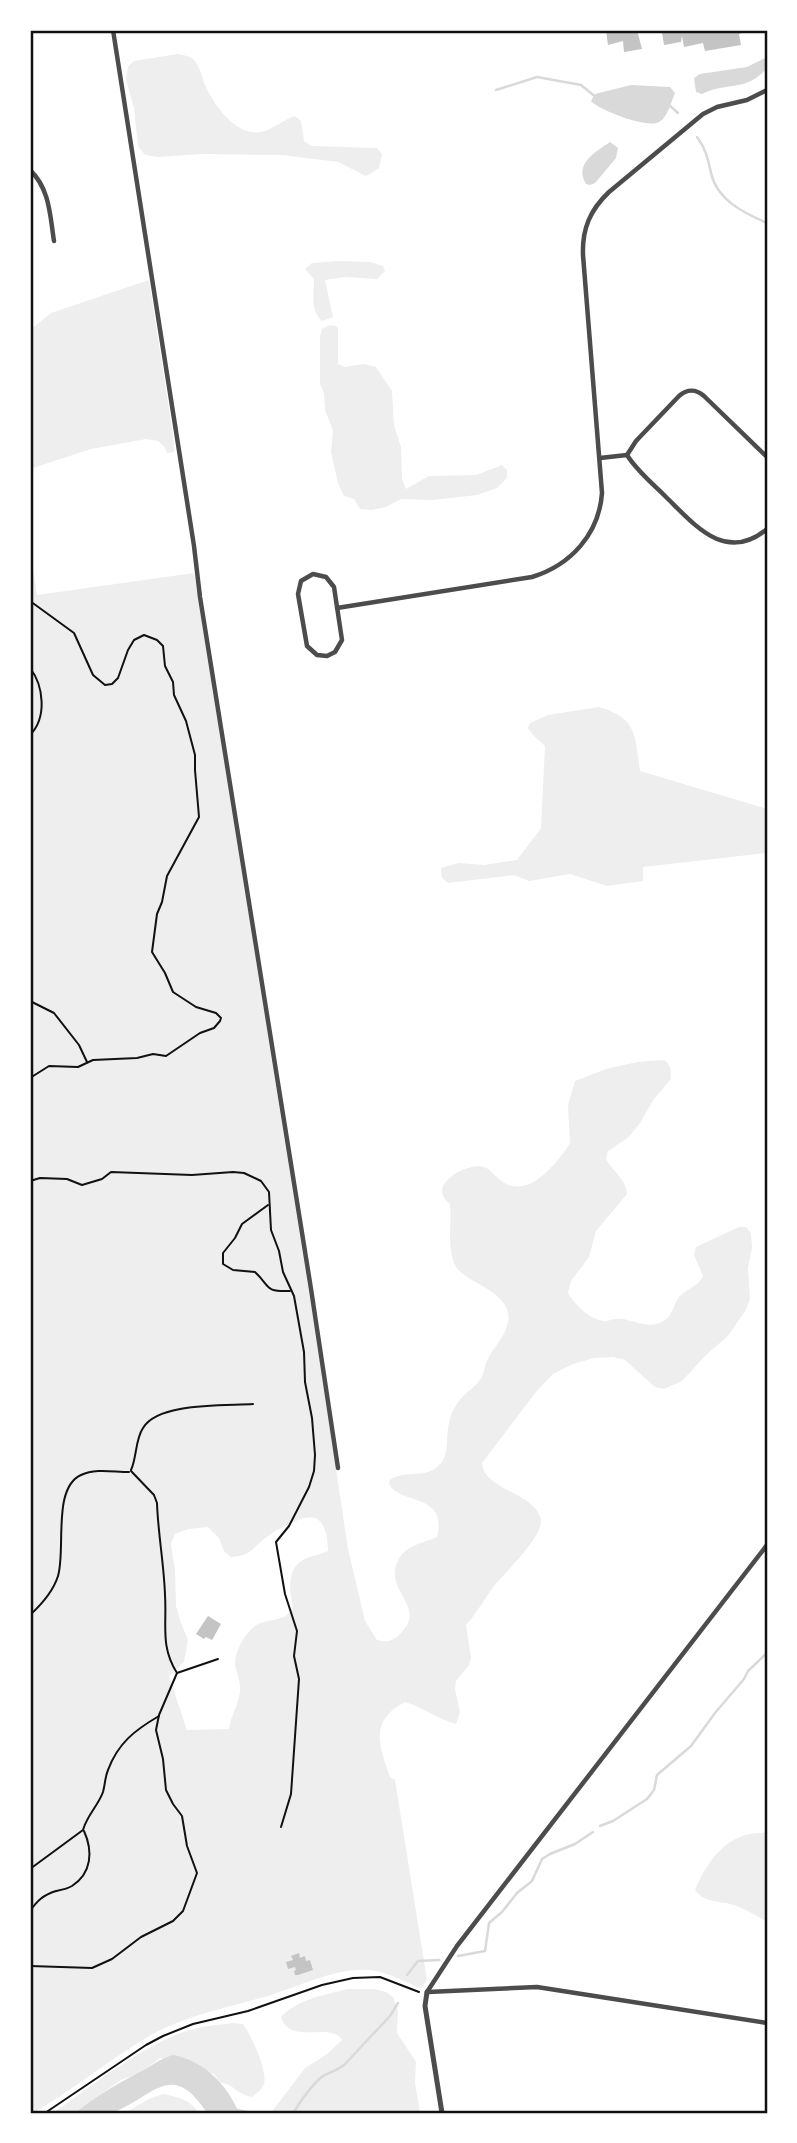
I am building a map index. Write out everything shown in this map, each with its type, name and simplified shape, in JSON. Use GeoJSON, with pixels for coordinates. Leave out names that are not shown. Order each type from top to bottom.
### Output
{"type":"FeatureCollection","features":[{"type":"Feature","properties":{"kind":"street"},"geometry":{"type":"LineString","coordinates":[[113,30],[338,1468]]}},
{"type":"Feature","properties":{"kind":"street"},"geometry":{"type":"LineString","coordinates":[[337,608],[532,577],[561,565],[583,544],[596,519],[602,493],[583,255],[583,235],[588,219],[597,204],[609,192],[696,118],[717,107],[747,100],[767,90]]}},
{"type":"Feature","properties":{"kind":"street"},"geometry":{"type":"LineString","coordinates":[[30,170],[39,180],[46,195],[54,241]]}},
{"type":"Feature","properties":{"kind":"street"},"geometry":{"type":"LineString","coordinates":[[627,456],[636,441],[679,396],[693,390],[705,396],[767,457]]}},
{"type":"Feature","properties":{"kind":"street"},"geometry":{"type":"LineString","coordinates":[[600,458],[627,456]]}},
{"type":"Feature","properties":{"kind":"street"},"geometry":{"type":"LineString","coordinates":[[627,456],[701,530],[715,539],[747,541],[767,529]]}},
{"type":"Feature","properties":{"kind":"street"},"geometry":{"type":"LineString","coordinates":[[313,574],[326,577],[334,587],[337,608],[341,644],[331,654],[317,655],[309,650],[306,641],[298,594],[302,581],[313,574]]}},
{"type":"Feature","properties":{"kind":"street"},"geometry":{"type":"LineString","coordinates":[[442,2113],[425,2006],[427,1992],[457,1946],[767,1545]]}},
{"type":"Feature","properties":{"kind":"street"},"geometry":{"type":"LineString","coordinates":[[427,1992],[537,1987],[767,2023]]}},
{"type":"Feature","properties":{"kind":"path"},"geometry":{"type":"LineString","coordinates":[[30,601],[74,633],[93,675],[105,685],[112,684],[118,678],[134,640],[144,635],[157,640],[163,646],[165,666],[186,721],[195,755],[200,805],[199,817],[167,876],[151,948],[173,992],[196,1007],[219,1015],[220,1021],[214,1028],[200,1033],[166,1056],[153,1054],[136,1058],[93,1060],[78,1067],[49,1066],[30,1078]]}},
{"type":"Feature","properties":{"kind":"path"},"geometry":{"type":"LineString","coordinates":[[30,668],[37,680],[42,712],[30,735]]}},
{"type":"Feature","properties":{"kind":"path"},"geometry":{"type":"LineString","coordinates":[[30,1001],[54,1013],[79,1045],[88,1063]]}},
{"type":"Feature","properties":{"kind":"path"},"geometry":{"type":"LineString","coordinates":[[30,1181],[40,1178],[66,1179],[82,1185],[102,1179],[111,1172],[192,1175],[233,1172],[244,1173],[261,1181],[269,1192],[271,1230],[291,1290],[304,1352],[305,1382],[313,1418],[315,1455],[312,1479],[289,1526],[276,1542],[285,1594],[297,1631],[294,1656],[299,1679],[291,1794],[281,1827]]}},
{"type":"Feature","properties":{"kind":"path"},"geometry":{"type":"LineString","coordinates":[[269,1204],[242,1224],[223,1253],[223,1264],[233,1270],[255,1272],[269,1289],[274,1291],[291,1290]]}},
{"type":"Feature","properties":{"kind":"path"},"geometry":{"type":"LineString","coordinates":[[131,1471],[143,1427],[155,1418],[188,1408],[253,1404]]}},
{"type":"Feature","properties":{"kind":"path"},"geometry":{"type":"LineString","coordinates":[[30,1615],[48,1596],[58,1576],[62,1508],[74,1479],[88,1472],[131,1471],[154,1495],[157,1503],[165,1594],[166,1643],[169,1660],[177,1673]]}},
{"type":"Feature","properties":{"kind":"path"},"geometry":{"type":"LineString","coordinates":[[30,1966],[92,1968],[112,1959],[141,1937],[173,1921],[183,1911],[197,1873],[187,1846],[181,1816],[166,1790],[163,1759],[156,1730],[159,1715],[177,1673],[218,1659]]}},
{"type":"Feature","properties":{"kind":"path"},"geometry":{"type":"LineString","coordinates":[[30,1911],[38,1900],[47,1894],[74,1885],[88,1867],[90,1848],[83,1830],[103,1792],[108,1770],[117,1753],[136,1729],[159,1715]]}},
{"type":"Feature","properties":{"kind":"path"},"geometry":{"type":"LineString","coordinates":[[30,1869],[83,1830]]}},
{"type":"Feature","properties":{"kind":"path"},"geometry":{"type":"LineString","coordinates":[[46,2113],[146,2045],[193,2024],[248,2011],[322,1985],[353,1978],[380,1977],[415,1991]]}},
{"type":"Feature","properties":{"kind":"shaded area"},"geometry":{"type":"Polygon","coordinates":[[[178,54],[193,59],[216,104],[228,119],[243,130],[265,131],[295,116],[301,121],[304,141],[312,146],[377,148],[382,154],[379,168],[366,176],[338,162],[282,155],[145,155],[138,146],[134,108],[126,80],[128,67],[134,61],[178,54]]]}},
{"type":"Feature","properties":{"kind":"shaded area"},"geometry":{"type":"Polygon","coordinates":[[[767,57],[767,68],[751,81],[702,94],[696,92],[694,78],[700,74],[747,67],[767,57]]]}},
{"type":"Feature","properties":{"kind":"shaded area"},"geometry":{"type":"Polygon","coordinates":[[[631,85],[670,87],[675,93],[662,120],[653,123],[634,121],[591,101],[595,94],[631,85]]]}},
{"type":"Feature","properties":{"kind":"shaded area"},"geometry":{"type":"Polygon","coordinates":[[[610,142],[618,148],[616,158],[595,183],[586,184],[583,177],[584,165],[593,154],[610,142]]]}},
{"type":"Feature","properties":{"kind":"shaded area"},"geometry":{"type":"Polygon","coordinates":[[[370,262],[383,266],[385,271],[377,279],[345,277],[325,280],[333,317],[322,321],[314,307],[314,279],[305,269],[312,263],[370,262]]]}},
{"type":"Feature","properties":{"kind":"shaded area"},"geometry":{"type":"Polygon","coordinates":[[[149,280],[174,452],[167,453],[158,441],[146,439],[91,449],[30,469],[30,330],[51,313],[149,280]]]}},
{"type":"Feature","properties":{"kind":"shaded area"},"geometry":{"type":"Polygon","coordinates":[[[330,325],[338,328],[338,364],[345,367],[363,364],[376,367],[392,391],[394,425],[401,447],[402,479],[406,489],[429,476],[476,475],[502,465],[507,470],[507,478],[497,488],[477,495],[432,500],[401,499],[386,507],[372,510],[360,509],[354,499],[344,496],[331,452],[333,430],[325,410],[324,393],[320,384],[320,337],[322,329],[330,325]]]}},
{"type":"Feature","properties":{"kind":"shaded area"},"geometry":{"type":"Polygon","coordinates":[[[30,548],[37,595],[194,573],[348,1549],[365,1621],[377,1640],[393,1640],[408,1624],[408,1607],[396,1582],[397,1563],[404,1552],[437,1537],[439,1523],[430,1506],[395,1491],[389,1484],[390,1480],[401,1475],[431,1471],[441,1464],[446,1453],[453,1411],[459,1400],[481,1378],[508,1322],[506,1307],[501,1300],[463,1274],[454,1263],[450,1241],[450,1204],[444,1197],[444,1184],[465,1169],[480,1166],[490,1170],[508,1185],[529,1184],[550,1169],[570,1143],[568,1105],[575,1081],[606,1069],[662,1060],[670,1067],[671,1079],[629,1137],[608,1151],[606,1159],[621,1179],[627,1194],[596,1231],[589,1257],[571,1281],[568,1293],[579,1307],[600,1320],[660,1323],[667,1318],[679,1297],[703,1276],[694,1255],[696,1247],[739,1227],[746,1227],[751,1233],[752,1248],[748,1268],[750,1299],[746,1310],[727,1337],[682,1381],[664,1389],[655,1387],[625,1360],[613,1357],[594,1358],[573,1364],[553,1374],[536,1392],[482,1463],[491,1480],[531,1504],[538,1512],[540,1528],[466,1625],[471,1658],[469,1665],[456,1681],[460,1712],[456,1724],[405,1702],[386,1717],[380,1735],[390,1777],[395,1780],[427,1980],[422,1987],[376,1971],[356,1970],[319,1978],[193,2017],[149,2036],[48,2104],[30,2113],[30,548]],[[304,1518],[276,1531],[248,1553],[231,1557],[208,1527],[188,1529],[175,1534],[171,1544],[176,1606],[188,1640],[184,1662],[169,1676],[187,1730],[229,1729],[240,1692],[235,1665],[241,1644],[255,1626],[286,1616],[290,1612],[293,1607],[291,1579],[295,1567],[307,1558],[328,1551],[322,1523],[315,1518],[304,1518]]]}},
{"type":"Feature","properties":{"kind":"shaded area"},"geometry":{"type":"Polygon","coordinates":[[[599,707],[628,723],[635,739],[640,771],[767,809],[767,853],[643,867],[643,881],[607,886],[570,874],[529,881],[514,875],[448,883],[442,878],[441,868],[459,863],[484,865],[517,860],[541,828],[545,746],[528,728],[530,723],[548,715],[599,707]]]}},
{"type":"Feature","properties":{"kind":"shaded area"},"geometry":{"type":"Polygon","coordinates":[[[767,1832],[767,1922],[737,1906],[704,1898],[695,1890],[710,1863],[723,1848],[740,1837],[767,1832]]]}},
{"type":"Feature","properties":{"kind":"shaded area"},"geometry":{"type":"Polygon","coordinates":[[[348,1989],[374,1989],[393,1997],[398,2011],[397,2033],[416,2062],[415,2083],[420,2113],[271,2113],[305,2068],[326,2055],[342,2040],[329,2032],[293,2030],[286,2026],[281,2017],[303,2002],[348,1989]]]}},
{"type":"Feature","properties":{"kind":"shaded area"},"geometry":{"type":"Polygon","coordinates":[[[232,2023],[243,2024],[264,2071],[263,2086],[252,2097],[220,2082],[214,2074],[160,2058],[140,2073],[121,2080],[75,2113],[53,2113],[154,2045],[189,2030],[232,2023]]]}},
{"type":"Feature","properties":{"kind":"shaded area"},"geometry":{"type":"Polygon","coordinates":[[[173,2055],[195,2063],[213,2075],[228,2093],[239,2113],[207,2113],[195,2097],[183,2088],[173,2085],[162,2086],[114,2112],[75,2113],[113,2087],[173,2055]]]}},
{"type":"Feature","properties":{"kind":"shaded area"},"geometry":{"type":"Polygon","coordinates":[[[163,2094],[184,2100],[199,2113],[125,2113],[149,2099],[163,2094]]]}},
{"type":"Feature","properties":{"kind":"building"},"geometry":{"type":"Polygon","coordinates":[[[606,30],[637,30],[642,49],[624,52],[623,41],[608,45],[606,30]]]}},
{"type":"Feature","properties":{"kind":"building"},"geometry":{"type":"Polygon","coordinates":[[[667,30],[749,31],[739,34],[741,45],[705,51],[703,43],[684,47],[682,36],[681,42],[664,45],[662,33],[667,30]]]}},
{"type":"Feature","properties":{"kind":"building"},"geometry":{"type":"Polygon","coordinates":[[[208,1616],[221,1624],[212,1640],[196,1634],[208,1616]]]}},
{"type":"Feature","properties":{"kind":"building"},"geometry":{"type":"Polygon","coordinates":[[[299,1953],[300,1958],[305,1956],[306,1961],[310,1960],[313,1970],[295,1975],[295,1967],[288,1969],[286,1962],[293,1960],[291,1956],[299,1953]]]}},
{"type":"Feature","properties":{"kind":"waterway"},"geometry":{"type":"LineString","coordinates":[[496,90],[537,77],[581,85],[597,98]]}},
{"type":"Feature","properties":{"kind":"waterway"},"geometry":{"type":"LineString","coordinates":[[669,105],[678,113]]}},
{"type":"Feature","properties":{"kind":"waterway"},"geometry":{"type":"LineString","coordinates":[[697,137],[705,150],[719,191],[741,210],[767,223]]}},
{"type":"Feature","properties":{"kind":"waterway"},"geometry":{"type":"LineString","coordinates":[[600,1826],[613,1821],[647,1799],[654,1790],[657,1775],[691,1746],[748,1671],[767,1653]]}},
{"type":"Feature","properties":{"kind":"waterway"},"geometry":{"type":"LineString","coordinates":[[458,1956],[485,1951],[489,1923],[532,1881],[542,1859],[575,1844],[593,1832]]}},
{"type":"Feature","properties":{"kind":"waterway"},"geometry":{"type":"LineString","coordinates":[[407,1975],[418,1961],[439,1960]]}},
{"type":"Feature","properties":{"kind":"waterway"},"geometry":{"type":"LineString","coordinates":[[294,2113],[317,2081],[345,2064],[390,2016],[398,2003]]}},
{"type":"Feature","properties":{"kind":"waterway"},"geometry":{"type":"LineString","coordinates":[[237,2110],[251,2113]]}}]}
